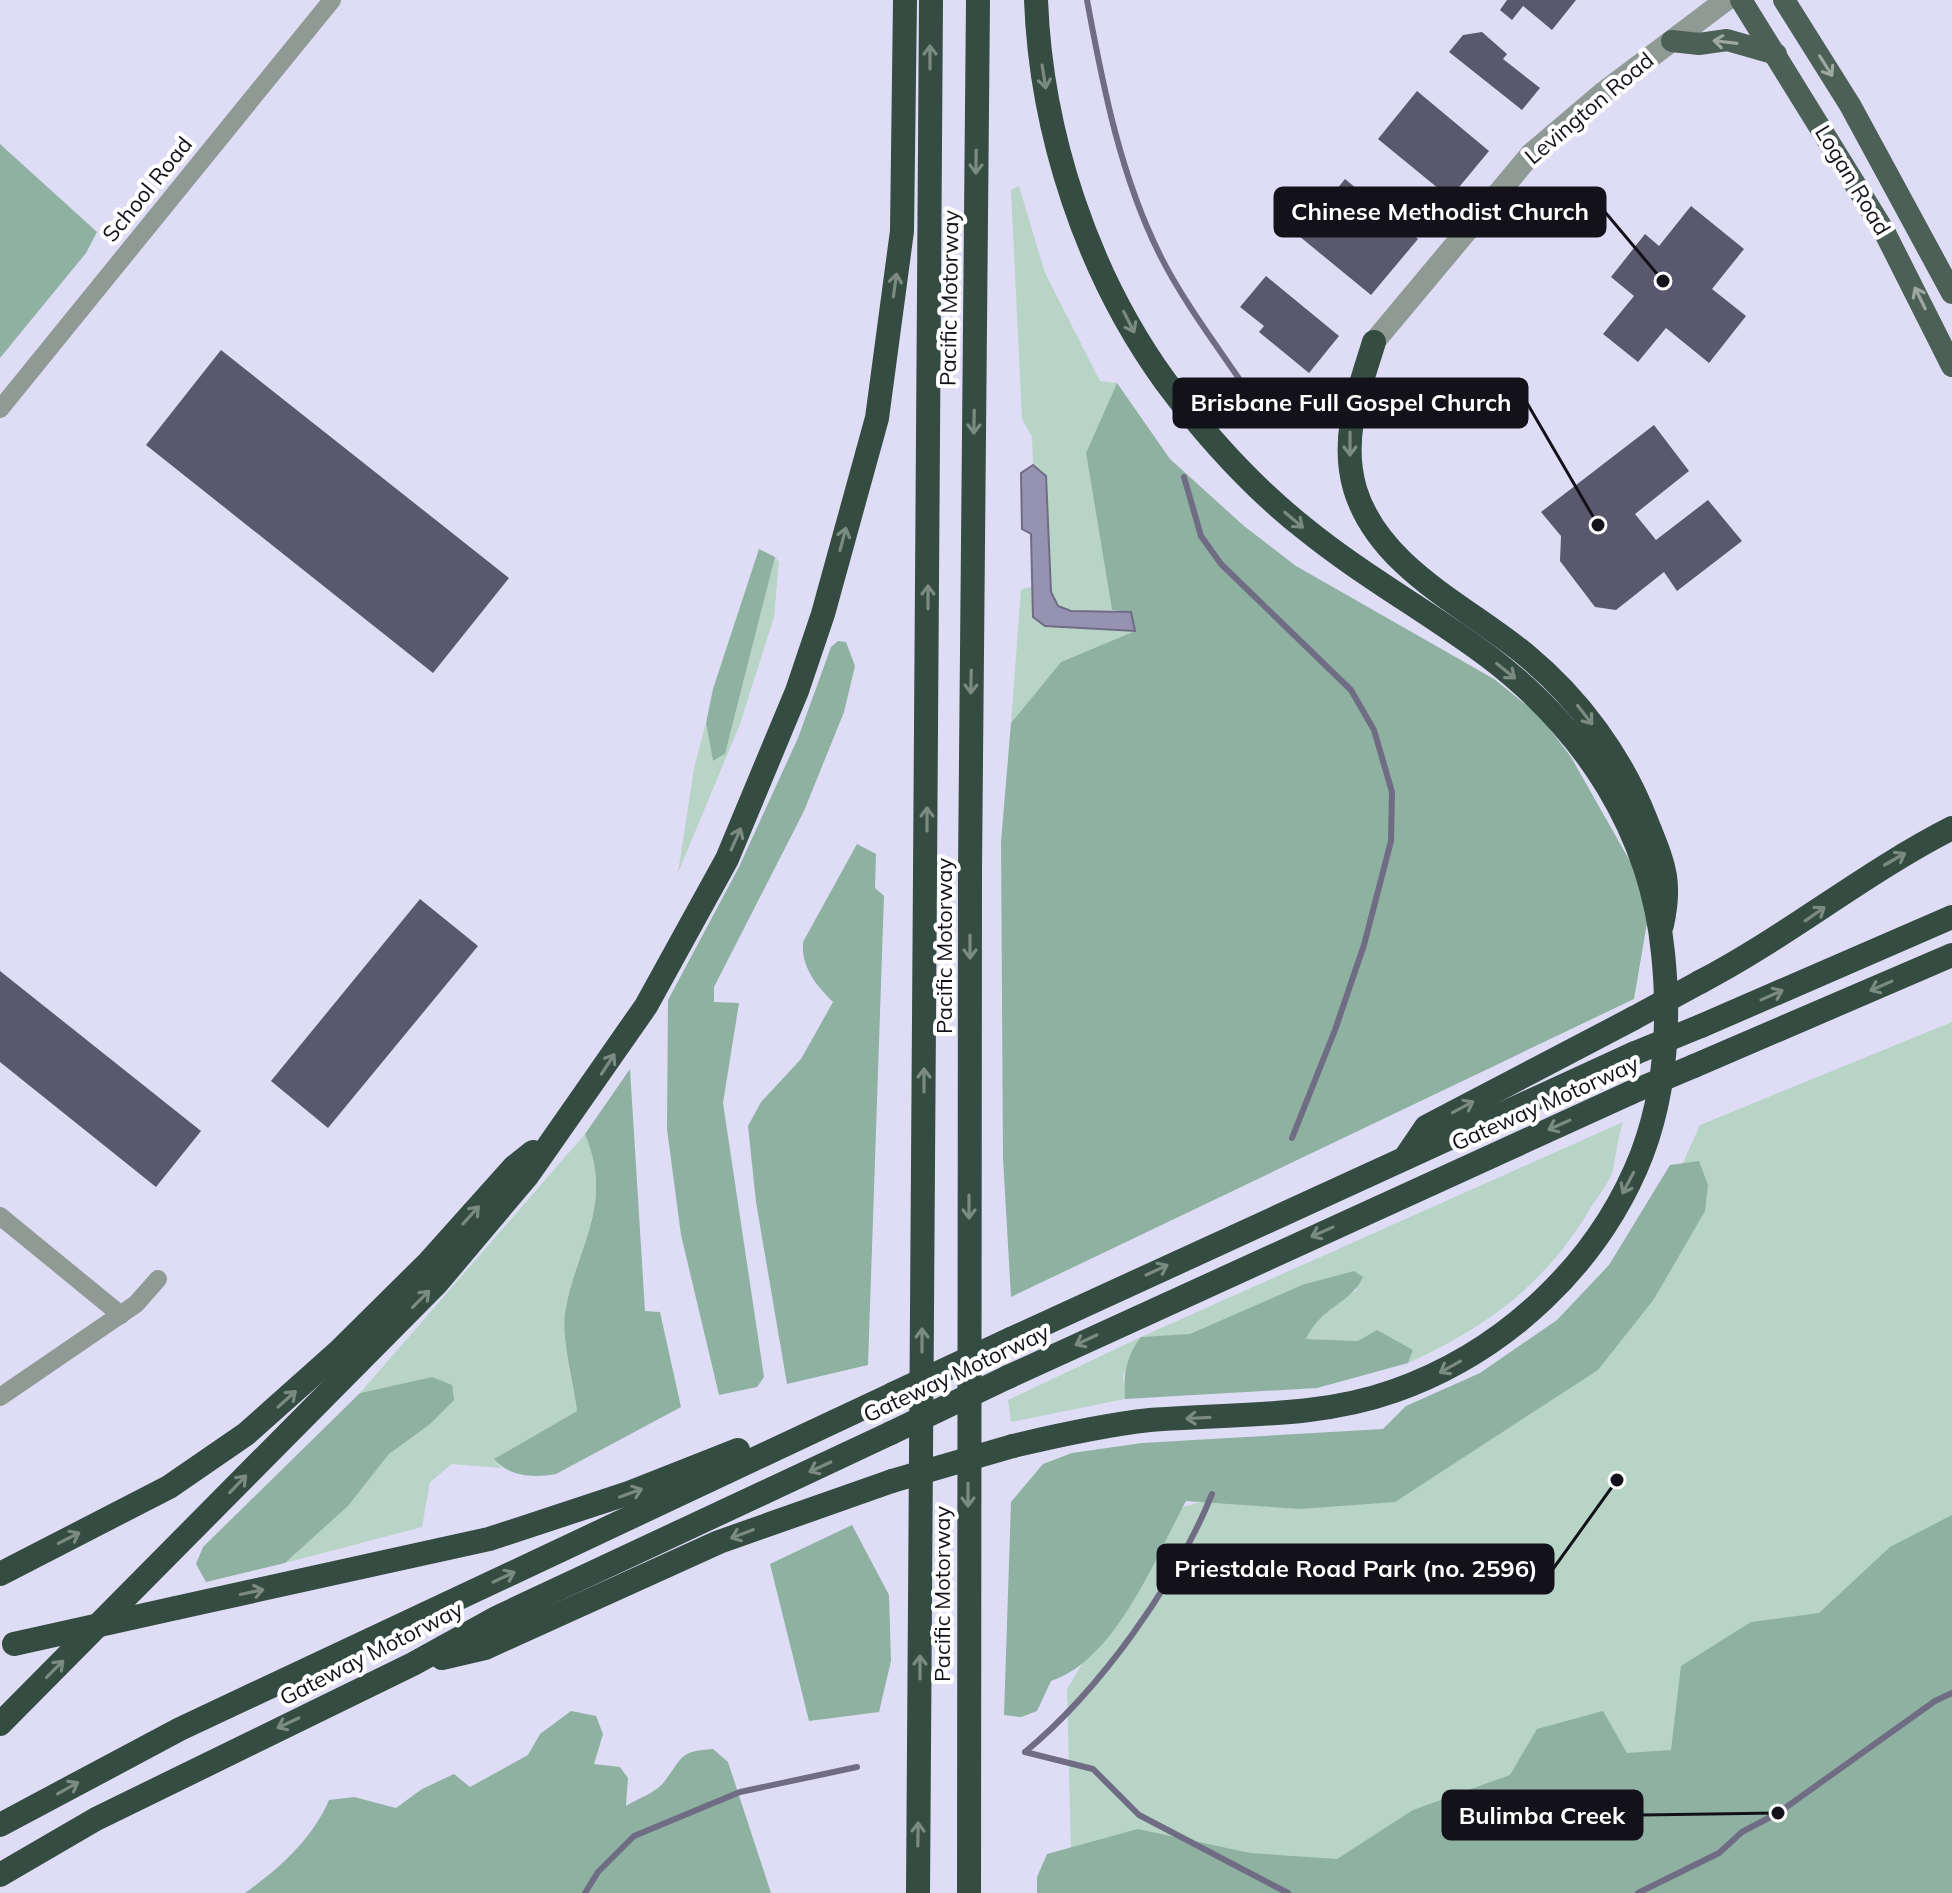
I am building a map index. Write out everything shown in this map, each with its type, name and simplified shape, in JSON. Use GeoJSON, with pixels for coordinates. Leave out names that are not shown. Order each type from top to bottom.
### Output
{"type":"FeatureCollection","features":[{"type":"Feature","properties":{"kind":"highway"},"geometry":{"type":"LineString","coordinates":[[0,1724],[437,1283],[485,1229],[563,1128],[646,1006],[727,859],[770,763],[823,614],[877,418],[902,231],[905,0]]}},
{"type":"Feature","properties":{"kind":"highway","name":"Pacific Motorway"},"geometry":{"type":"LineString","coordinates":[[918,1893],[931,0]]}},
{"type":"Feature","properties":{"kind":"highway","name":"Pacific Motorway"},"geometry":{"type":"LineString","coordinates":[[969,1893],[970,854],[978,0]]}},
{"type":"Feature","properties":{"kind":"highway"},"geometry":{"type":"LineString","coordinates":[[1036,0],[1052,122],[1080,218],[1107,280],[1163,378],[1229,460],[1265,495],[1344,559],[1486,655],[1525,686],[1569,729],[1631,831],[1661,931]]}},
{"type":"Feature","properties":{"kind":"highway"},"geometry":{"type":"LineString","coordinates":[[413,1664],[485,1648],[719,1542],[892,1481],[1013,1446],[1095,1427],[1263,1415],[1352,1404],[1438,1373],[1510,1328],[1560,1283],[1583,1256],[1619,1200],[1642,1152],[1655,1111],[1665,1047],[1661,931],[1670,891],[1631,787],[1598,733],[1553,679],[1407,565],[1370,523],[1355,489],[1349,440],[1354,399],[1374,342]]}},
{"type":"Feature","properties":{"kind":"highway"},"geometry":{"type":"LineString","coordinates":[[1405,1157],[1426,1127],[1785,935],[1883,866],[1952,828]]}},
{"type":"Feature","properties":{"kind":"highway","name":"Gateway Motorway"},"geometry":{"type":"LineString","coordinates":[[0,1825],[180,1729],[1011,1339],[1635,1053],[1952,917]]}},
{"type":"Feature","properties":{"kind":"highway","name":"Gateway Motorway"},"geometry":{"type":"LineString","coordinates":[[0,1875],[173,1779],[413,1664],[498,1617],[1008,1377],[1630,1093],[1952,955]]}},
{"type":"Feature","properties":{"kind":"highway"},"geometry":{"type":"LineString","coordinates":[[0,1574],[169,1487],[246,1434],[328,1361],[417,1274],[514,1167],[563,1128]]}},
{"type":"Feature","properties":{"kind":"highway"},"geometry":{"type":"LineString","coordinates":[[7,1645],[489,1539],[655,1484],[736,1450],[773,1450]]}},
{"type":"Feature","properties":{"kind":"main road","name":"Logan Road"},"geometry":{"type":"LineString","coordinates":[[1741,0],[1884,231],[1952,366]]}},
{"type":"Feature","properties":{"kind":"main road","name":"Logan Road"},"geometry":{"type":"LineString","coordinates":[[1784,0],[1857,117],[1952,293]]}},
{"type":"Feature","properties":{"kind":"main road"},"geometry":{"type":"LineString","coordinates":[[1672,41],[1699,44],[1727,40],[1776,54]]}},
{"type":"Feature","properties":{"kind":"street","name":"School Road"},"geometry":{"type":"LineString","coordinates":[[0,409],[332,0]]}},
{"type":"Feature","properties":{"kind":"street","name":"Levington Road"},"geometry":{"type":"LineString","coordinates":[[1374,342],[1531,154],[1593,100],[1726,0]]}},
{"type":"Feature","properties":{"kind":"street"},"geometry":{"type":"LineString","coordinates":[[0,1216],[121,1315]]}},
{"type":"Feature","properties":{"kind":"street"},"geometry":{"type":"LineString","coordinates":[[0,1397],[121,1315],[158,1279]]}},
{"type":"Feature","properties":{"kind":"green space"},"geometry":{"type":"Polygon","coordinates":[[[0,144],[97,232],[86,253],[0,358],[0,144]]]}},
{"type":"Feature","properties":{"kind":"green space"},"geometry":{"type":"Polygon","coordinates":[[[1019,186],[1045,273],[1100,381],[1117,383],[1086,453],[1112,610],[1071,611],[1058,606],[1051,592],[1046,476],[1033,465],[1032,437],[1022,419],[1011,190],[1019,186]]]}},
{"type":"Feature","properties":{"kind":"green space"},"geometry":{"type":"Polygon","coordinates":[[[1117,383],[1170,459],[1244,526],[1296,566],[1494,679],[1540,716],[1571,757],[1631,863],[1648,917],[1634,999],[1011,1297],[1003,1158],[1001,842],[1011,723],[1061,662],[1135,631],[1131,612],[1112,610],[1086,453],[1117,383]]]}},
{"type":"Feature","properties":{"kind":"green space"},"geometry":{"type":"Polygon","coordinates":[[[759,549],[775,557],[725,754],[713,761],[706,723],[713,689],[759,549]]]}},
{"type":"Feature","properties":{"kind":"green space"},"geometry":{"type":"Polygon","coordinates":[[[775,557],[779,562],[774,617],[740,724],[678,873],[694,768],[706,723],[713,761],[725,754],[775,557]]]}},
{"type":"Feature","properties":{"kind":"green space"},"geometry":{"type":"Polygon","coordinates":[[[1032,587],[1033,617],[1045,626],[1135,631],[1061,662],[1011,723],[1021,589],[1032,587]]]}},
{"type":"Feature","properties":{"kind":"green space"},"geometry":{"type":"Polygon","coordinates":[[[838,641],[846,642],[855,666],[844,712],[804,811],[714,987],[714,1002],[739,1003],[723,1103],[764,1377],[757,1387],[719,1395],[681,1235],[667,1129],[668,1000],[739,867],[798,738],[831,647],[838,641]]]}},
{"type":"Feature","properties":{"kind":"green space"},"geometry":{"type":"Polygon","coordinates":[[[857,844],[876,854],[875,888],[884,896],[868,1365],[787,1384],[756,1202],[748,1126],[761,1102],[801,1059],[833,1002],[811,975],[804,960],[803,942],[857,844]]]}},
{"type":"Feature","properties":{"kind":"green space"},"geometry":{"type":"Polygon","coordinates":[[[1952,1022],[1952,1893],[1072,1893],[1067,1689],[1175,1509],[1388,1452],[1497,1405],[1650,1236],[1700,1125],[1952,1022]]]}},
{"type":"Feature","properties":{"kind":"green space"},"geometry":{"type":"Polygon","coordinates":[[[630,1069],[645,1311],[660,1312],[681,1407],[556,1474],[531,1476],[514,1473],[494,1459],[577,1411],[564,1324],[570,1289],[595,1205],[593,1160],[585,1134],[630,1069]]]}},
{"type":"Feature","properties":{"kind":"green space"},"geometry":{"type":"Polygon","coordinates":[[[1623,1122],[1609,1179],[1555,1258],[1513,1300],[1489,1318],[1408,1363],[1413,1350],[1358,1341],[1306,1339],[1317,1317],[1358,1289],[1302,1285],[1190,1335],[1141,1337],[1623,1122]]]}},
{"type":"Feature","properties":{"kind":"green space"},"geometry":{"type":"Polygon","coordinates":[[[585,1134],[596,1183],[594,1205],[570,1289],[564,1324],[577,1411],[494,1459],[501,1468],[452,1464],[430,1482],[422,1527],[285,1563],[348,1506],[389,1454],[429,1425],[432,1377],[360,1393],[585,1134]]]}},
{"type":"Feature","properties":{"kind":"green space"},"geometry":{"type":"Polygon","coordinates":[[[1699,1161],[1708,1185],[1705,1211],[1654,1299],[1598,1370],[1395,1502],[1300,1509],[1186,1501],[1147,1577],[1114,1630],[1074,1670],[1051,1681],[1037,1711],[1021,1717],[1004,1715],[1011,1502],[1043,1464],[1072,1453],[1142,1443],[1383,1429],[1406,1406],[1480,1373],[1557,1320],[1609,1265],[1670,1165],[1699,1161]]]}},
{"type":"Feature","properties":{"kind":"green space"},"geometry":{"type":"Polygon","coordinates":[[[1354,1271],[1363,1277],[1358,1286],[1320,1318],[1306,1339],[1358,1341],[1377,1330],[1413,1350],[1408,1363],[1317,1388],[1125,1399],[1127,1366],[1141,1337],[1190,1334],[1302,1285],[1354,1271]]]}},
{"type":"Feature","properties":{"kind":"green space"},"geometry":{"type":"Polygon","coordinates":[[[1141,1337],[1123,1376],[1125,1399],[1011,1422],[1008,1400],[1141,1337]]]}},
{"type":"Feature","properties":{"kind":"green space"},"geometry":{"type":"Polygon","coordinates":[[[432,1377],[452,1385],[454,1400],[429,1425],[389,1454],[348,1506],[285,1563],[206,1582],[196,1564],[203,1547],[360,1393],[432,1377]]]}},
{"type":"Feature","properties":{"kind":"green space"},"geometry":{"type":"Polygon","coordinates":[[[1952,1515],[1952,1893],[1037,1893],[1037,1877],[1047,1854],[1138,1829],[1250,1853],[1337,1859],[1413,1810],[1510,1775],[1537,1729],[1603,1711],[1627,1753],[1671,1750],[1681,1666],[1751,1622],[1819,1613],[1890,1547],[1952,1515]]]}},
{"type":"Feature","properties":{"kind":"green space"},"geometry":{"type":"Polygon","coordinates":[[[852,1525],[889,1595],[891,1661],[879,1712],[809,1721],[770,1564],[852,1525]]]}},
{"type":"Feature","properties":{"kind":"green space"},"geometry":{"type":"Polygon","coordinates":[[[571,1711],[596,1716],[603,1734],[594,1764],[620,1767],[628,1778],[626,1806],[661,1786],[687,1754],[713,1749],[728,1762],[771,1893],[245,1893],[294,1852],[314,1827],[329,1800],[354,1797],[396,1808],[422,1789],[454,1774],[470,1787],[528,1755],[540,1734],[571,1711]]]}},
{"type":"Feature","properties":{"kind":"shaded area"},"geometry":{"type":"Polygon","coordinates":[[[1033,465],[1046,476],[1051,592],[1058,606],[1071,611],[1131,612],[1135,631],[1045,626],[1033,617],[1031,534],[1022,529],[1021,473],[1033,465]]]}},
{"type":"Feature","properties":{"kind":"building"},"geometry":{"type":"Polygon","coordinates":[[[1507,0],[1576,0],[1552,30],[1523,6],[1512,20],[1500,10],[1507,0]]]}},
{"type":"Feature","properties":{"kind":"building"},"geometry":{"type":"Polygon","coordinates":[[[1482,32],[1507,54],[1503,59],[1540,88],[1522,110],[1449,52],[1463,35],[1482,32]]]}},
{"type":"Feature","properties":{"kind":"building"},"geometry":{"type":"Polygon","coordinates":[[[1417,91],[1489,151],[1450,198],[1378,139],[1417,91]]]}},
{"type":"Feature","properties":{"kind":"building"},"geometry":{"type":"Polygon","coordinates":[[[1345,179],[1418,239],[1371,295],[1299,236],[1345,179]]]}},
{"type":"Feature","properties":{"kind":"building"},"geometry":{"type":"Polygon","coordinates":[[[1691,206],[1744,249],[1712,289],[1746,316],[1709,363],[1666,328],[1638,362],[1603,334],[1634,296],[1611,277],[1645,234],[1659,246],[1691,206]]]}},
{"type":"Feature","properties":{"kind":"building"},"geometry":{"type":"Polygon","coordinates":[[[1266,276],[1339,336],[1309,373],[1259,332],[1264,326],[1240,307],[1266,276]]]}},
{"type":"Feature","properties":{"kind":"building"},"geometry":{"type":"Polygon","coordinates":[[[221,350],[509,578],[433,673],[146,445],[221,350]]]}},
{"type":"Feature","properties":{"kind":"building"},"geometry":{"type":"Polygon","coordinates":[[[1654,425],[1689,471],[1635,514],[1656,540],[1708,500],[1742,541],[1677,591],[1664,572],[1616,610],[1595,607],[1560,561],[1561,536],[1541,512],[1654,425]]]}},
{"type":"Feature","properties":{"kind":"building"},"geometry":{"type":"Polygon","coordinates":[[[420,899],[478,946],[328,1128],[271,1081],[420,899]]]}},
{"type":"Feature","properties":{"kind":"building"},"geometry":{"type":"Polygon","coordinates":[[[0,971],[201,1131],[156,1187],[0,1062],[0,971]]]}},
{"type":"Feature","properties":{"kind":"waterway"},"geometry":{"type":"LineString","coordinates":[[1087,0],[1115,132],[1135,197],[1162,259],[1180,291],[1242,383]]}},
{"type":"Feature","properties":{"kind":"waterway"},"geometry":{"type":"LineString","coordinates":[[1184,477],[1201,536],[1221,564],[1351,690],[1374,730],[1392,792],[1391,841],[1364,945],[1335,1030],[1292,1138]]}},
{"type":"Feature","properties":{"kind":"waterway"},"geometry":{"type":"LineString","coordinates":[[1025,1752],[1081,1698],[1133,1634],[1178,1564],[1212,1494]]}},
{"type":"Feature","properties":{"kind":"waterway"},"geometry":{"type":"LineString","coordinates":[[1638,1893],[1719,1853],[1742,1832],[1778,1813],[1935,1701],[1952,1693]]}},
{"type":"Feature","properties":{"kind":"waterway"},"geometry":{"type":"LineString","coordinates":[[1025,1752],[1093,1769],[1139,1815],[1288,1893]]}},
{"type":"Feature","properties":{"kind":"waterway"},"geometry":{"type":"LineString","coordinates":[[585,1893],[598,1872],[634,1836],[740,1792],[857,1767]]}},
{"type":"Feature","properties":{"kind":"place","name":"Chinese Methodist Church"},"geometry":{"type":"Point","coordinates":[1663,281]}},
{"type":"Feature","properties":{"kind":"place","name":"Brisbane Full Gospel Church"},"geometry":{"type":"Point","coordinates":[1598,525]}},
{"type":"Feature","properties":{"kind":"place","name":"Priestdale Road Park (no. 2596)"},"geometry":{"type":"Point","coordinates":[1617,1480]}},
{"type":"Feature","properties":{"kind":"place","name":"Bulimba Creek"},"geometry":{"type":"Point","coordinates":[1778,1813]}}]}
